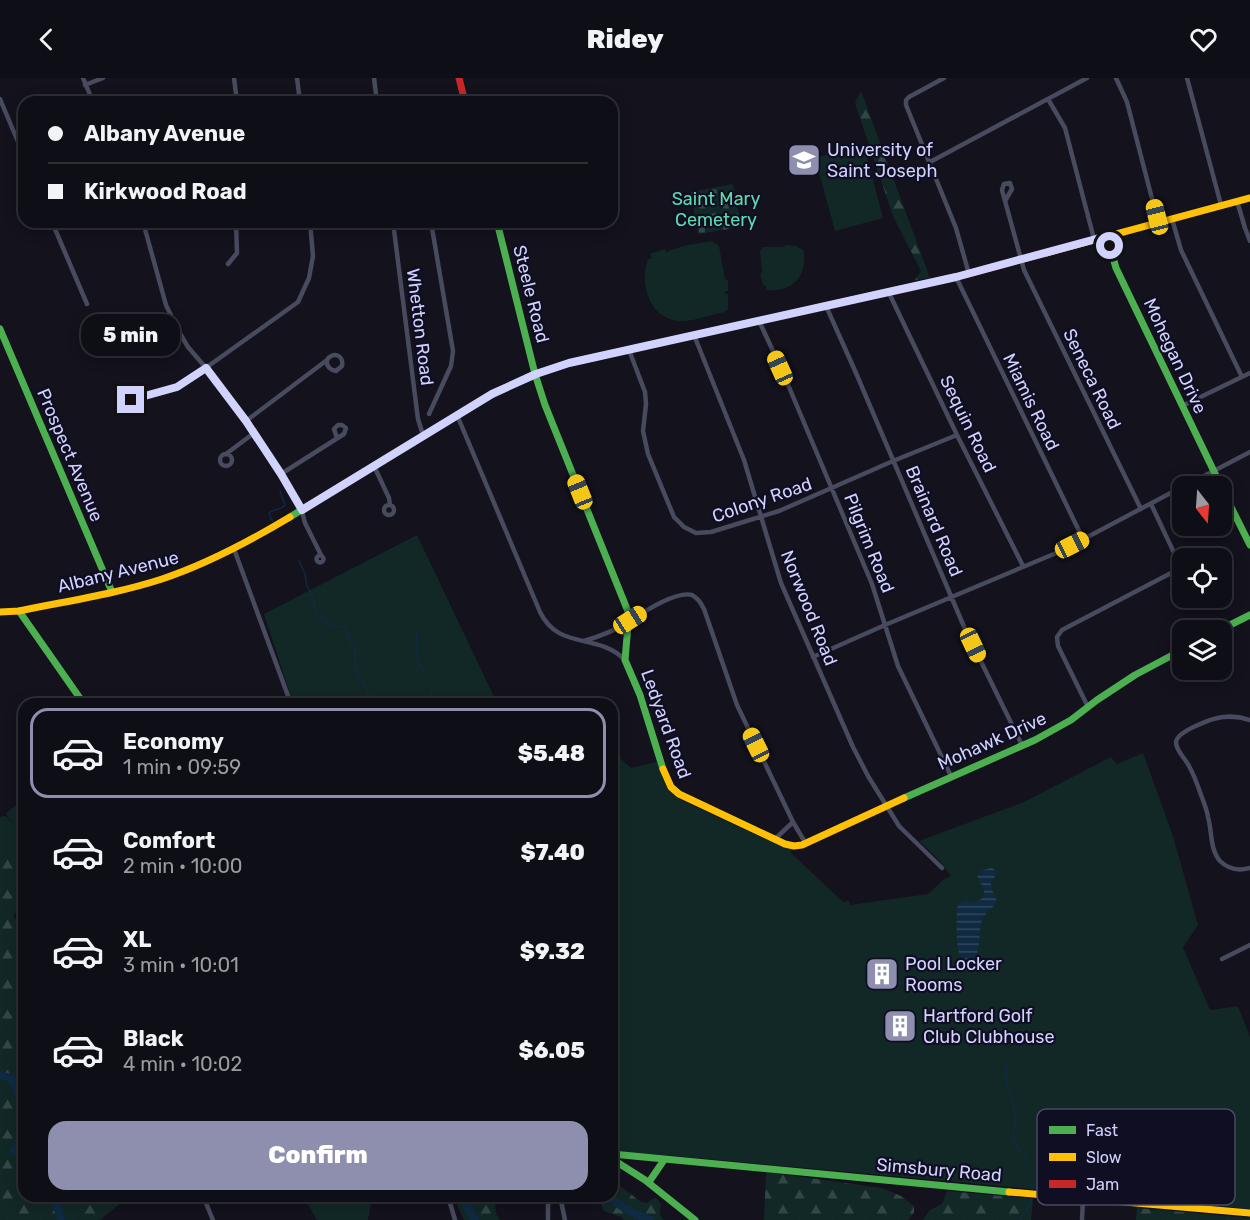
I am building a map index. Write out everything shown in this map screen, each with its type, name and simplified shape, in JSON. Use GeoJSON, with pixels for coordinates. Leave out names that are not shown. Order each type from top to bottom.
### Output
{"type":"FeatureCollection","features":[{"type":"Feature","properties":{"kind":"main road"},"geometry":{"type":"LineString","coordinates":[[459,78],[464,96]]}},
{"type":"Feature","properties":{"kind":"main road","name":"Albany Avenue"},"geometry":{"type":"LineString","coordinates":[[0,612],[18,611],[112,592],[183,572],[234,549],[302,510],[492,394],[536,374],[569,363],[969,274],[1250,198]]}},
{"type":"Feature","properties":{"kind":"main road","name":"Steele Road"},"geometry":{"type":"LineString","coordinates":[[498,228],[536,374],[556,433],[630,620]]}},
{"type":"Feature","properties":{"kind":"main road","name":"Mohegan Drive"},"geometry":{"type":"LineString","coordinates":[[1107,236],[1116,268],[1216,476]]}},
{"type":"Feature","properties":{"kind":"main road","name":"Prospect Avenue"},"geometry":{"type":"LineString","coordinates":[[0,329],[112,592]]}},
{"type":"Feature","properties":{"kind":"main road","name":"Mohegan Drive"},"geometry":{"type":"LineString","coordinates":[[1232,506],[1247,533],[1250,545]]}},
{"type":"Feature","properties":{"kind":"main road"},"geometry":{"type":"LineString","coordinates":[[18,611],[80,698]]}},
{"type":"Feature","properties":{"kind":"main road"},"geometry":{"type":"LineString","coordinates":[[1232,624],[1250,615]]}},
{"type":"Feature","properties":{"kind":"main road"},"geometry":{"type":"LineString","coordinates":[[625,660],[630,620]]}},
{"type":"Feature","properties":{"kind":"main road","name":"Mohawk Drive"},"geometry":{"type":"LineString","coordinates":[[806,844],[1057,729],[1113,688],[1172,655]]}},
{"type":"Feature","properties":{"kind":"main road","name":"Ledyard Road"},"geometry":{"type":"LineString","coordinates":[[625,660],[640,695],[661,766],[671,787],[700,805],[774,840],[790,846],[806,844]]}},
{"type":"Feature","properties":{"kind":"main road","name":"Simsbury Road"},"geometry":{"type":"LineString","coordinates":[[618,1155],[1037,1195]]}},
{"type":"Feature","properties":{"kind":"main road","name":"Simsbury Road"},"geometry":{"type":"LineString","coordinates":[[618,1159],[626,1157]]}},
{"type":"Feature","properties":{"kind":"main road"},"geometry":{"type":"LineString","coordinates":[[650,1182],[664,1160]]}},
{"type":"Feature","properties":{"kind":"main road"},"geometry":{"type":"LineString","coordinates":[[618,1163],[650,1182],[695,1220]]}},
{"type":"Feature","properties":{"kind":"main road","name":"Simsbury Road"},"geometry":{"type":"LineString","coordinates":[[1155,1205],[1250,1213]]}},
{"type":"Feature","properties":{"kind":"street"},"geometry":{"type":"LineString","coordinates":[[82,78],[90,96]]}},
{"type":"Feature","properties":{"kind":"street"},"geometry":{"type":"LineString","coordinates":[[85,85],[103,78]]}},
{"type":"Feature","properties":{"kind":"street"},"geometry":{"type":"LineString","coordinates":[[234,78],[236,96]]}},
{"type":"Feature","properties":{"kind":"street"},"geometry":{"type":"LineString","coordinates":[[297,78],[299,96]]}},
{"type":"Feature","properties":{"kind":"street"},"geometry":{"type":"LineString","coordinates":[[374,78],[376,96]]}},
{"type":"Feature","properties":{"kind":"street"},"geometry":{"type":"LineString","coordinates":[[944,78],[909,97],[906,100],[906,107],[956,228],[969,274]]}},
{"type":"Feature","properties":{"kind":"street"},"geometry":{"type":"LineString","coordinates":[[930,162],[1087,78]]}},
{"type":"Feature","properties":{"kind":"street"},"geometry":{"type":"LineString","coordinates":[[1116,78],[1127,102],[1158,222]]}},
{"type":"Feature","properties":{"kind":"street"},"geometry":{"type":"LineString","coordinates":[[1187,78],[1221,206]]}},
{"type":"Feature","properties":{"kind":"street"},"geometry":{"type":"LineString","coordinates":[[0,99],[18,142]]}},
{"type":"Feature","properties":{"kind":"street"},"geometry":{"type":"LineString","coordinates":[[1048,99],[1065,128],[1094,239]]}},
{"type":"Feature","properties":{"kind":"street"},"geometry":{"type":"LineString","coordinates":[[0,118],[7,115]]}},
{"type":"Feature","properties":{"kind":"street","name":"Seneca Road"},"geometry":{"type":"LineString","coordinates":[[1005,201],[1026,275],[1141,509]]}},
{"type":"Feature","properties":{"kind":"street"},"geometry":{"type":"LineString","coordinates":[[1238,201],[1250,241]]}},
{"type":"Feature","properties":{"kind":"street"},"geometry":{"type":"LineString","coordinates":[[1172,219],[1181,250],[1242,377]]}},
{"type":"Feature","properties":{"kind":"street"},"geometry":{"type":"LineString","coordinates":[[55,228],[87,303]]}},
{"type":"Feature","properties":{"kind":"street"},"geometry":{"type":"LineString","coordinates":[[145,228],[166,305],[178,330],[246,421],[281,474],[302,510],[305,523],[321,555]]}},
{"type":"Feature","properties":{"kind":"street"},"geometry":{"type":"LineString","coordinates":[[228,264],[237,253],[236,228]]}},
{"type":"Feature","properties":{"kind":"street"},"geometry":{"type":"LineString","coordinates":[[141,397],[177,387],[298,302],[309,278],[313,256],[311,228]]}},
{"type":"Feature","properties":{"kind":"street","name":"Whetton Road"},"geometry":{"type":"LineString","coordinates":[[394,228],[418,419],[423,435]]}},
{"type":"Feature","properties":{"kind":"street"},"geometry":{"type":"LineString","coordinates":[[429,414],[451,366],[453,351],[432,228]]}},
{"type":"Feature","properties":{"kind":"street","name":"Miamis Road"},"geometry":{"type":"LineString","coordinates":[[956,277],[1083,539]]}},
{"type":"Feature","properties":{"kind":"street","name":"Sequin Road"},"geometry":{"type":"LineString","coordinates":[[889,292],[1023,567]]}},
{"type":"Feature","properties":{"kind":"street","name":"Brainard Road"},"geometry":{"type":"LineString","coordinates":[[826,306],[952,597],[1022,745]]}},
{"type":"Feature","properties":{"kind":"street","name":"Pilgrim Road"},"geometry":{"type":"LineString","coordinates":[[759,321],[872,584],[898,666],[951,776]]}},
{"type":"Feature","properties":{"kind":"street","name":"Norwood Road"},"geometry":{"type":"LineString","coordinates":[[694,335],[750,475],[780,584],[853,747],[885,806],[902,830],[942,868]]}},
{"type":"Feature","properties":{"kind":"street","name":"Colony Road"},"geometry":{"type":"LineString","coordinates":[[629,350],[645,392],[643,431],[646,449],[677,521],[693,532],[705,533],[779,511],[957,435]]}},
{"type":"Feature","properties":{"kind":"street"},"geometry":{"type":"LineString","coordinates":[[246,421],[327,360]]}},
{"type":"Feature","properties":{"kind":"street"},"geometry":{"type":"LineString","coordinates":[[1182,406],[1250,373]]}},
{"type":"Feature","properties":{"kind":"street","name":"Ledyard Road"},"geometry":{"type":"LineString","coordinates":[[456,415],[542,618],[557,633],[602,645],[617,652],[625,660]]}},
{"type":"Feature","properties":{"kind":"street"},"geometry":{"type":"LineString","coordinates":[[226,454],[254,433]]}},
{"type":"Feature","properties":{"kind":"street"},"geometry":{"type":"LineString","coordinates":[[281,474],[337,438]]}},
{"type":"Feature","properties":{"kind":"street"},"geometry":{"type":"LineString","coordinates":[[1204,476],[1250,452]]}},
{"type":"Feature","properties":{"kind":"street"},"geometry":{"type":"LineString","coordinates":[[373,466],[390,505]]}},
{"type":"Feature","properties":{"kind":"street"},"geometry":{"type":"LineString","coordinates":[[813,657],[1061,550],[1172,493]]}},
{"type":"Feature","properties":{"kind":"street"},"geometry":{"type":"LineString","coordinates":[[1088,707],[1058,646],[1057,637],[1062,630],[1177,569],[1177,559],[1151,504]]}},
{"type":"Feature","properties":{"kind":"street"},"geometry":{"type":"LineString","coordinates":[[234,549],[289,698]]}},
{"type":"Feature","properties":{"kind":"street"},"geometry":{"type":"LineString","coordinates":[[584,641],[622,626],[664,601],[690,595],[698,600],[704,609],[737,705],[793,822],[806,844]]}},
{"type":"Feature","properties":{"kind":"street"},"geometry":{"type":"LineString","coordinates":[[1250,720],[1236,716],[1207,721],[1178,736],[1176,740],[1200,792],[1215,852],[1227,867],[1235,870],[1250,868]]}},
{"type":"Feature","properties":{"kind":"street"},"geometry":{"type":"LineString","coordinates":[[774,840],[793,822]]}},
{"type":"Feature","properties":{"kind":"street"},"geometry":{"type":"LineString","coordinates":[[1222,959],[1250,945]]}},
{"type":"Feature","properties":{"kind":"street"},"geometry":{"type":"LineString","coordinates":[[206,1202],[213,1220]]}},
{"type":"Feature","properties":{"kind":"street"},"geometry":{"type":"LineString","coordinates":[[450,1202],[455,1220]]}},
{"type":"Feature","properties":{"kind":"street"},"geometry":{"type":"LineString","coordinates":[[548,1220],[549,1202]]}},
{"type":"Feature","properties":{"kind":"street"},"geometry":{"type":"LineString","coordinates":[[561,1202],[565,1220]]}},
{"type":"Feature","properties":{"kind":"street"},"geometry":{"type":"LineString","coordinates":[[1082,1220],[1083,1205]]}},
{"type":"Feature","properties":{"kind":"green space"},"geometry":{"type":"Polygon","coordinates":[[[861,91],[930,278],[915,280],[921,271],[893,216],[855,103],[861,91]]]}},
{"type":"Feature","properties":{"kind":"green space"},"geometry":{"type":"Polygon","coordinates":[[[864,145],[883,218],[835,231],[815,158],[864,145]]]}},
{"type":"Feature","properties":{"kind":"green space","name":"Saint Mary Cemetery"},"geometry":{"type":"Polygon","coordinates":[[[733,184],[741,227],[698,234],[691,192],[733,184]]]}},
{"type":"Feature","properties":{"kind":"green space"},"geometry":{"type":"Polygon","coordinates":[[[712,241],[719,246],[725,279],[728,280],[728,291],[725,291],[725,294],[728,294],[728,310],[684,321],[669,319],[660,314],[654,307],[646,289],[646,268],[648,259],[652,258],[650,254],[665,249],[666,252],[683,246],[712,241]]]}},
{"type":"Feature","properties":{"kind":"green space"},"geometry":{"type":"Polygon","coordinates":[[[785,245],[803,249],[804,266],[801,274],[791,285],[776,290],[767,290],[760,273],[762,273],[760,251],[763,247],[785,247],[785,245]]]}},
{"type":"Feature","properties":{"kind":"green space"},"geometry":{"type":"Polygon","coordinates":[[[417,535],[495,698],[291,698],[264,614],[417,535]]]}},
{"type":"Feature","properties":{"kind":"green space"},"geometry":{"type":"Polygon","coordinates":[[[1143,753],[1173,836],[1198,925],[1183,947],[1210,1010],[1238,1006],[1250,1037],[1250,1209],[1207,1205],[1235,1205],[1235,1109],[1037,1109],[1037,1189],[618,1152],[618,756],[631,768],[657,762],[666,784],[683,801],[791,849],[791,853],[843,902],[849,901],[850,905],[928,894],[944,879],[951,876],[938,859],[919,841],[1024,802],[1111,757],[1117,764],[1143,753]]]}},
{"type":"Feature","properties":{"kind":"green space"},"geometry":{"type":"Polygon","coordinates":[[[18,804],[18,824],[14,825],[6,814],[18,804]]]}},
{"type":"Feature","properties":{"kind":"green space"},"geometry":{"type":"Polygon","coordinates":[[[6,816],[14,825],[18,824],[18,852],[0,859],[0,817],[6,816]]]}},
{"type":"Feature","properties":{"kind":"green space"},"geometry":{"type":"Polygon","coordinates":[[[18,852],[18,911],[13,915],[18,924],[18,1202],[122,1202],[100,1220],[0,1220],[0,859],[18,852]]]}},
{"type":"Feature","properties":{"kind":"green space"},"geometry":{"type":"Polygon","coordinates":[[[766,1172],[882,1188],[901,1196],[914,1206],[914,1213],[908,1220],[764,1220],[766,1172]]]}},
{"type":"Feature","properties":{"kind":"green space"},"geometry":{"type":"Polygon","coordinates":[[[618,1184],[641,1202],[647,1203],[657,1198],[661,1205],[660,1215],[664,1220],[624,1220],[604,1211],[600,1202],[618,1202],[618,1184]]]}},
{"type":"Feature","properties":{"kind":"green space"},"geometry":{"type":"Polygon","coordinates":[[[947,1191],[1033,1199],[1031,1220],[923,1220],[930,1210],[942,1204],[947,1191]]]}},
{"type":"Feature","properties":{"kind":"green space"},"geometry":{"type":"Polygon","coordinates":[[[307,1202],[371,1202],[368,1220],[317,1220],[307,1202]]]}},
{"type":"Feature","properties":{"kind":"green space"},"geometry":{"type":"Polygon","coordinates":[[[456,1202],[495,1202],[496,1214],[500,1220],[464,1220],[456,1202]]]}},
{"type":"Feature","properties":{"kind":"green space"},"geometry":{"type":"Polygon","coordinates":[[[1137,1208],[1250,1218],[1250,1220],[1136,1220],[1137,1208]]]}},
{"type":"Feature","properties":{"kind":"water"},"geometry":{"type":"Polygon","coordinates":[[[994,869],[995,875],[991,887],[997,901],[982,920],[976,957],[971,962],[965,963],[959,954],[957,908],[962,901],[974,903],[983,897],[984,891],[977,876],[981,871],[994,869]]]}},
{"type":"Feature","properties":{"kind":"waterway"},"geometry":{"type":"LineString","coordinates":[[273,521],[269,513],[285,505],[280,491]]}},
{"type":"Feature","properties":{"kind":"waterway"},"geometry":{"type":"LineString","coordinates":[[299,561],[317,613]]}},
{"type":"Feature","properties":{"kind":"waterway"},"geometry":{"type":"LineString","coordinates":[[319,616],[326,622],[337,626]]}},
{"type":"Feature","properties":{"kind":"waterway"},"geometry":{"type":"LineString","coordinates":[[340,626],[347,630],[355,650],[357,674],[367,689],[369,698]]}},
{"type":"Feature","properties":{"kind":"waterway"},"geometry":{"type":"LineString","coordinates":[[416,632],[417,655],[426,675]]}},
{"type":"Feature","properties":{"kind":"waterway"},"geometry":{"type":"LineString","coordinates":[[431,691],[431,698]]}},
{"type":"Feature","properties":{"kind":"waterway"},"geometry":{"type":"LineString","coordinates":[[1006,1062],[1007,1089],[1011,1095]]}},
{"type":"Feature","properties":{"kind":"waterway"},"geometry":{"type":"LineString","coordinates":[[0,1075],[11,1078],[18,1094]]}},
{"type":"Feature","properties":{"kind":"waterway"},"geometry":{"type":"LineString","coordinates":[[1012,1097],[1016,1117],[1013,1132]]}},
{"type":"Feature","properties":{"kind":"waterway"},"geometry":{"type":"LineString","coordinates":[[1013,1135],[1017,1148],[1024,1154],[1028,1165]]}},
{"type":"Feature","properties":{"kind":"waterway"},"geometry":{"type":"LineString","coordinates":[[18,1143],[14,1151],[18,1154]]}},
{"type":"Feature","properties":{"kind":"waterway"},"geometry":{"type":"LineString","coordinates":[[1027,1181],[1033,1188]]}},
{"type":"Feature","properties":{"kind":"waterway"},"geometry":{"type":"LineString","coordinates":[[1021,1220],[1031,1199]]}},
{"type":"Feature","properties":{"kind":"waterway"},"geometry":{"type":"LineString","coordinates":[[56,1202],[61,1220]]}},
{"type":"Feature","properties":{"kind":"waterway"},"geometry":{"type":"LineString","coordinates":[[464,1202],[475,1220]]}},
{"type":"Feature","properties":{"kind":"waterway"},"geometry":{"type":"LineString","coordinates":[[617,1202],[633,1213],[650,1220]]}},
{"type":"Feature","properties":{"kind":"traffic: fast"},"geometry":{"type":"LineString","coordinates":[[498,228],[545,405],[629,614],[625,660],[640,695],[663,769]]}},
{"type":"Feature","properties":{"kind":"traffic: fast"},"geometry":{"type":"LineString","coordinates":[[1107,236],[1116,268],[1216,476]]}},
{"type":"Feature","properties":{"kind":"traffic: fast"},"geometry":{"type":"LineString","coordinates":[[290,517],[492,394],[535,374],[569,363],[901,289]]}},
{"type":"Feature","properties":{"kind":"traffic: fast"},"geometry":{"type":"LineString","coordinates":[[0,329],[112,592]]}},
{"type":"Feature","properties":{"kind":"traffic: fast"},"geometry":{"type":"LineString","coordinates":[[1232,509],[1250,545]]}},
{"type":"Feature","properties":{"kind":"traffic: fast"},"geometry":{"type":"LineString","coordinates":[[19,611],[80,698]]}},
{"type":"Feature","properties":{"kind":"traffic: fast"},"geometry":{"type":"LineString","coordinates":[[1232,624],[1250,615]]}},
{"type":"Feature","properties":{"kind":"traffic: fast"},"geometry":{"type":"LineString","coordinates":[[904,798],[1035,740],[1071,720],[1135,675],[1172,655]]}},
{"type":"Feature","properties":{"kind":"traffic: fast"},"geometry":{"type":"LineString","coordinates":[[618,1155],[1009,1192]]}},
{"type":"Feature","properties":{"kind":"traffic: fast"},"geometry":{"type":"LineString","coordinates":[[649,1182],[664,1160]]}},
{"type":"Feature","properties":{"kind":"traffic: fast"},"geometry":{"type":"LineString","coordinates":[[618,1163],[645,1180],[695,1220]]}},
{"type":"Feature","properties":{"kind":"traffic: slow"},"geometry":{"type":"LineString","coordinates":[[1046,253],[1250,198]]}},
{"type":"Feature","properties":{"kind":"traffic: slow"},"geometry":{"type":"LineString","coordinates":[[0,612],[19,611],[91,597],[162,579],[228,551],[290,517]]}},
{"type":"Feature","properties":{"kind":"traffic: slow"},"geometry":{"type":"LineString","coordinates":[[663,769],[671,787],[679,794],[785,844],[794,846],[802,845],[904,798]]}},
{"type":"Feature","properties":{"kind":"traffic: slow"},"geometry":{"type":"LineString","coordinates":[[1009,1192],[1037,1194]]}},
{"type":"Feature","properties":{"kind":"traffic: slow"},"geometry":{"type":"LineString","coordinates":[[1158,1205],[1250,1213]]}},
{"type":"Feature","properties":{"kind":"traffic: jam"},"geometry":{"type":"LineString","coordinates":[[459,78],[464,96]]}},
{"type":"Feature","properties":{"kind":"traffic: jam"},"geometry":{"type":"LineString","coordinates":[[901,289],[1046,253]]}},
{"type":"Feature","properties":{"kind":"place","name":"University of Saint Joseph"},"geometry":{"type":"Point","coordinates":[804,160]}},
{"type":"Feature","properties":{"kind":"place","name":"Pool Locker Rooms"},"geometry":{"type":"Point","coordinates":[882,974]}},
{"type":"Feature","properties":{"kind":"place","name":"Hartford Golf Club Clubhouse"},"geometry":{"type":"Point","coordinates":[900,1026]}},
{"type":"Feature","properties":{"kind":"route"},"geometry":{"type":"LineString","coordinates":[[131,400],[133,403],[138,403],[141,397],[177,387],[206,368],[246,421],[302,510],[492,394],[536,374],[569,363],[956,277],[1107,236],[1110,246]]}}]}
